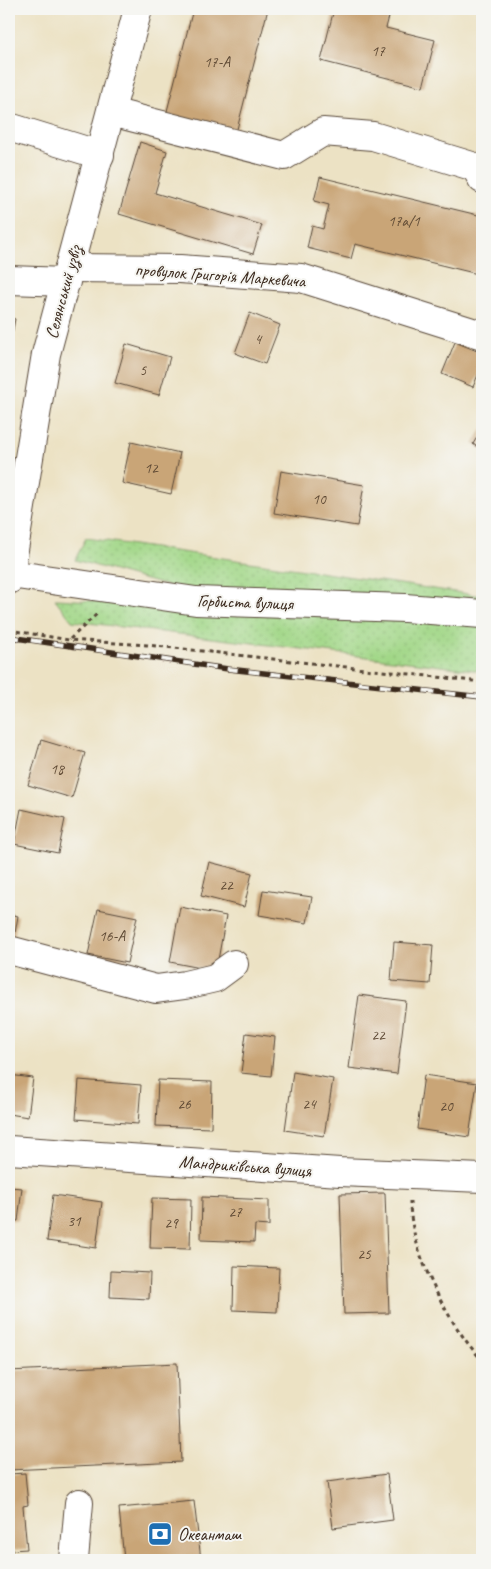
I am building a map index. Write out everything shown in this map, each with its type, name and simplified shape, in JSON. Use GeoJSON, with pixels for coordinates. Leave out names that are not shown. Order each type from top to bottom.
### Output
{"type":"FeatureCollection","features":[{"type":"Feature","properties":{"kind":"street","name":"Селянський узвіз"},"geometry":{"type":"LineString","coordinates":[[9,577],[46,354],[138,9]]}},
{"type":"Feature","properties":{"kind":"street"},"geometry":{"type":"LineString","coordinates":[[112,112],[284,156],[322,132],[373,136],[476,167],[482,179]]}},
{"type":"Feature","properties":{"kind":"street"},"geometry":{"type":"LineString","coordinates":[[9,127],[100,155]]}},
{"type":"Feature","properties":{"kind":"street","name":"провулок Григорія Маркевича"},"geometry":{"type":"LineString","coordinates":[[9,280],[180,269],[301,278],[482,335]]}},
{"type":"Feature","properties":{"kind":"street","name":"Горбиста вулиця"},"geometry":{"type":"LineString","coordinates":[[9,577],[196,601],[405,608],[482,614]]}},
{"type":"Feature","properties":{"kind":"street"},"geometry":{"type":"LineString","coordinates":[[9,950],[156,989],[215,978],[234,964]]}},
{"type":"Feature","properties":{"kind":"street","name":"Мандриківська вулиця"},"geometry":{"type":"LineString","coordinates":[[9,1150],[340,1172],[482,1178]]}},
{"type":"Feature","properties":{"kind":"street"},"geometry":{"type":"LineString","coordinates":[[74,1560],[79,1503]]}},
{"type":"Feature","properties":{"kind":"path"},"geometry":{"type":"LineString","coordinates":[[9,630],[69,640],[157,646],[482,682]]}},
{"type":"Feature","properties":{"kind":"path"},"geometry":{"type":"LineString","coordinates":[[410,1175],[410,1212],[419,1251],[439,1297],[471,1348],[482,1360]]}},
{"type":"Feature","properties":{"kind":"green space"},"geometry":{"type":"Polygon","coordinates":[[[86,538],[482,596],[482,671],[72,621],[55,599],[174,605],[193,593],[75,560],[86,538]]]}},
{"type":"Feature","properties":{"kind":"building"},"geometry":{"type":"Polygon","coordinates":[[[193,9],[268,9],[236,133],[166,115],[193,9]]]}},
{"type":"Feature","properties":{"kind":"building"},"geometry":{"type":"Polygon","coordinates":[[[334,9],[391,9],[386,28],[435,40],[423,87],[321,61],[334,9]]]}},
{"type":"Feature","properties":{"kind":"building"},"geometry":{"type":"Polygon","coordinates":[[[140,142],[167,151],[155,193],[262,225],[253,254],[119,214],[140,142]]]}},
{"type":"Feature","properties":{"kind":"building"},"geometry":{"type":"Polygon","coordinates":[[[320,177],[482,216],[482,275],[355,244],[351,259],[307,248],[312,226],[323,229],[329,205],[314,201],[320,177]]]}},
{"type":"Feature","properties":{"kind":"building"},"geometry":{"type":"Polygon","coordinates":[[[250,313],[280,325],[265,364],[235,353],[250,313]]]}},
{"type":"Feature","properties":{"kind":"building"},"geometry":{"type":"Polygon","coordinates":[[[9,317],[15,319],[10,346],[9,346],[9,317]]]}},
{"type":"Feature","properties":{"kind":"building"},"geometry":{"type":"Polygon","coordinates":[[[455,342],[482,353],[482,365],[473,387],[442,374],[455,342]]]}},
{"type":"Feature","properties":{"kind":"building"},"geometry":{"type":"Polygon","coordinates":[[[126,344],[170,357],[159,395],[115,383],[126,344]]]}},
{"type":"Feature","properties":{"kind":"building"},"geometry":{"type":"Polygon","coordinates":[[[482,429],[482,450],[473,444],[482,429]]]}},
{"type":"Feature","properties":{"kind":"building"},"geometry":{"type":"Polygon","coordinates":[[[131,442],[180,453],[171,494],[122,483],[131,442]]]}},
{"type":"Feature","properties":{"kind":"building"},"geometry":{"type":"Polygon","coordinates":[[[281,471],[364,485],[357,526],[274,513],[281,471]]]}},
{"type":"Feature","properties":{"kind":"building"},"geometry":{"type":"Polygon","coordinates":[[[41,740],[85,753],[72,798],[28,785],[41,740]]]}},
{"type":"Feature","properties":{"kind":"building"},"geometry":{"type":"Polygon","coordinates":[[[21,809],[65,819],[58,853],[14,844],[21,809]]]}},
{"type":"Feature","properties":{"kind":"building"},"geometry":{"type":"Polygon","coordinates":[[[209,862],[252,873],[244,907],[201,896],[209,862]]]}},
{"type":"Feature","properties":{"kind":"building"},"geometry":{"type":"Polygon","coordinates":[[[263,890],[312,897],[307,923],[259,915],[263,890]]]}},
{"type":"Feature","properties":{"kind":"building"},"geometry":{"type":"Polygon","coordinates":[[[180,907],[226,916],[216,971],[170,962],[180,907]]]}},
{"type":"Feature","properties":{"kind":"building"},"geometry":{"type":"Polygon","coordinates":[[[98,909],[137,917],[127,963],[88,955],[98,909]]]}},
{"type":"Feature","properties":{"kind":"building"},"geometry":{"type":"Polygon","coordinates":[[[9,914],[18,916],[14,939],[9,938],[9,914]]]}},
{"type":"Feature","properties":{"kind":"building"},"geometry":{"type":"Polygon","coordinates":[[[394,942],[433,945],[430,984],[391,981],[394,942]]]}},
{"type":"Feature","properties":{"kind":"building"},"geometry":{"type":"Polygon","coordinates":[[[359,995],[406,1001],[397,1074],[349,1068],[359,995]]]}},
{"type":"Feature","properties":{"kind":"building"},"geometry":{"type":"Polygon","coordinates":[[[246,1033],[275,1037],[271,1076],[241,1073],[246,1033]]]}},
{"type":"Feature","properties":{"kind":"building"},"geometry":{"type":"Polygon","coordinates":[[[293,1072],[333,1079],[324,1136],[285,1130],[293,1072]]]}},
{"type":"Feature","properties":{"kind":"building"},"geometry":{"type":"Polygon","coordinates":[[[9,1075],[33,1078],[28,1117],[9,1114],[9,1075]]]}},
{"type":"Feature","properties":{"kind":"building"},"geometry":{"type":"Polygon","coordinates":[[[424,1075],[477,1083],[469,1137],[417,1129],[424,1075]]]}},
{"type":"Feature","properties":{"kind":"building"},"geometry":{"type":"Polygon","coordinates":[[[79,1080],[141,1085],[138,1124],[76,1119],[79,1080]]]}},
{"type":"Feature","properties":{"kind":"building"},"geometry":{"type":"Polygon","coordinates":[[[158,1080],[212,1082],[211,1128],[156,1126],[158,1080]]]}},
{"type":"Feature","properties":{"kind":"building"},"geometry":{"type":"Polygon","coordinates":[[[9,1187],[22,1188],[18,1221],[9,1220],[9,1187]]]}},
{"type":"Feature","properties":{"kind":"building"},"geometry":{"type":"Polygon","coordinates":[[[385,1193],[389,1313],[344,1314],[340,1194],[385,1193]]]}},
{"type":"Feature","properties":{"kind":"building"},"geometry":{"type":"Polygon","coordinates":[[[53,1195],[102,1202],[96,1248],[47,1241],[53,1195]]]}},
{"type":"Feature","properties":{"kind":"building"},"geometry":{"type":"Polygon","coordinates":[[[202,1197],[269,1200],[269,1226],[255,1225],[254,1242],[201,1240],[202,1197]]]}},
{"type":"Feature","properties":{"kind":"building"},"geometry":{"type":"Polygon","coordinates":[[[152,1198],[191,1199],[190,1249],[150,1248],[152,1198]]]}},
{"type":"Feature","properties":{"kind":"building"},"geometry":{"type":"Polygon","coordinates":[[[234,1266],[279,1268],[277,1312],[233,1310],[234,1266]]]}},
{"type":"Feature","properties":{"kind":"building"},"geometry":{"type":"Polygon","coordinates":[[[111,1271],[150,1273],[149,1299],[110,1297],[111,1271]]]}},
{"type":"Feature","properties":{"kind":"building"},"geometry":{"type":"Polygon","coordinates":[[[177,1363],[181,1462],[9,1470],[9,1371],[177,1363]]]}},
{"type":"Feature","properties":{"kind":"building"},"geometry":{"type":"Polygon","coordinates":[[[25,1473],[28,1505],[23,1506],[27,1549],[12,1550],[13,1560],[9,1560],[9,1474],[25,1473]]]}},
{"type":"Feature","properties":{"kind":"building"},"geometry":{"type":"Polygon","coordinates":[[[387,1474],[393,1520],[333,1528],[327,1482],[387,1474]]]}},
{"type":"Feature","properties":{"kind":"building","name":"Океанмаш"},"geometry":{"type":"Polygon","coordinates":[[[194,1501],[201,1560],[124,1560],[119,1508],[194,1501]]]}},
{"type":"Feature","properties":{"kind":"railway"},"geometry":{"type":"LineString","coordinates":[[9,637],[228,669],[482,697]]}},
{"type":"Feature","properties":{"kind":"place","name":"Океанмаш"},"geometry":{"type":"Point","coordinates":[160,1534]}}]}
